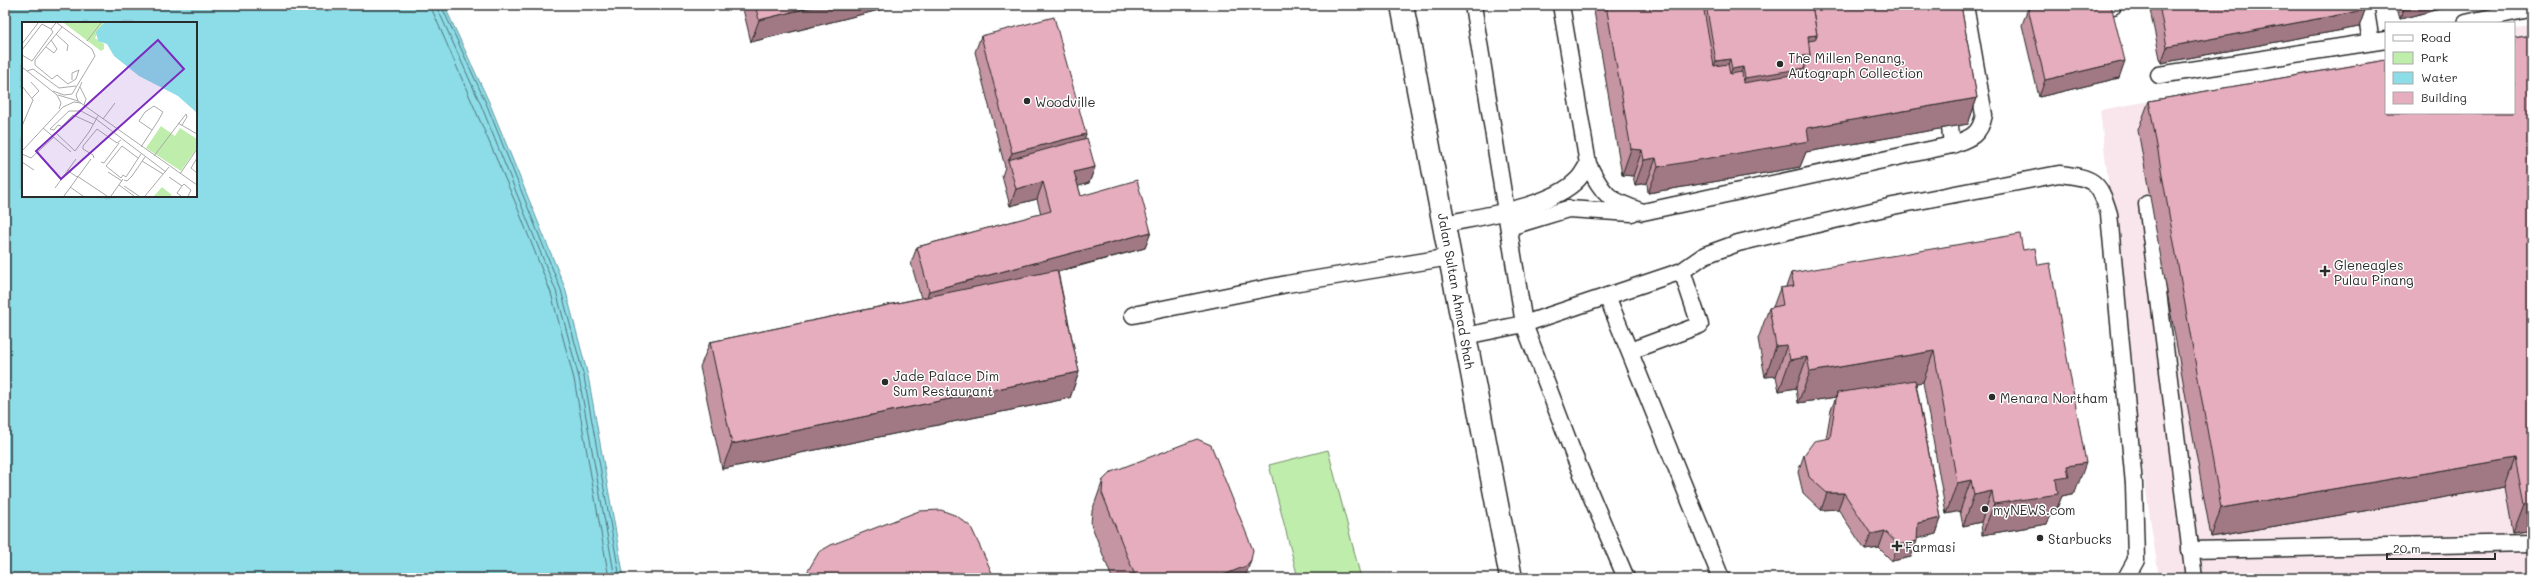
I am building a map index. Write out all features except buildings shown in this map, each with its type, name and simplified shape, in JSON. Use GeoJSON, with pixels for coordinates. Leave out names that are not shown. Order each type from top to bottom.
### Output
{"type":"FeatureCollection","features":[{"type":"Feature","properties":{"kind":"main road","name":"Jalan Sultan Ahmad Shah"},"geometry":{"type":"LineString","coordinates":[[1402,5],[1445,224],[1511,578]]}},
{"type":"Feature","properties":{"kind":"lane"},"geometry":{"type":"LineString","coordinates":[[1473,5],[1524,324],[1573,453],[1626,578]]}},
{"type":"Feature","properties":{"kind":"lane"},"geometry":{"type":"LineString","coordinates":[[1561,5],[1588,164],[1600,188],[1615,202],[1643,212]]}},
{"type":"Feature","properties":{"kind":"lane"},"geometry":{"type":"LineString","coordinates":[[1509,227],[1568,209],[1590,209],[1618,214],[1643,212],[1952,145],[1969,139],[1981,128],[1984,115],[1966,5]]}},
{"type":"Feature","properties":{"kind":"lane"},"geometry":{"type":"LineString","coordinates":[[2159,75],[2379,41],[2365,5]]}},
{"type":"Feature","properties":{"kind":"lane"},"geometry":{"type":"LineString","coordinates":[[2470,22],[2532,8]]}},
{"type":"Feature","properties":{"kind":"lane"},"geometry":{"type":"LineString","coordinates":[[1950,127],[1952,145]]}},
{"type":"Feature","properties":{"kind":"lane"},"geometry":{"type":"LineString","coordinates":[[1445,224],[1506,211],[1555,196],[1578,179],[1588,164]]}},
{"type":"Feature","properties":{"kind":"lane"},"geometry":{"type":"LineString","coordinates":[[1465,336],[1524,324],[1682,271],[1705,255],[1738,243],[1885,208],[2059,174],[2084,177],[2102,190],[2109,214],[2134,484],[2136,578]]}},
{"type":"Feature","properties":{"kind":"lane"},"geometry":{"type":"LineString","coordinates":[[2147,204],[2194,578]]}},
{"type":"Feature","properties":{"kind":"lane"},"geometry":{"type":"LineString","coordinates":[[1133,314],[1287,284],[1450,257]]}},
{"type":"Feature","properties":{"kind":"lane"},"geometry":{"type":"LineString","coordinates":[[1630,351],[1700,325],[1682,271]]}},
{"type":"Feature","properties":{"kind":"lane"},"geometry":{"type":"LineString","coordinates":[[1607,296],[1721,578]]}},
{"type":"Feature","properties":{"kind":"lane"},"geometry":{"type":"LineString","coordinates":[[2190,550],[2532,543]]}},
{"type":"Feature","properties":{"kind":"lane"},"geometry":{"type":"LineString","coordinates":[[2126,578],[2136,560]]}},
{"type":"Feature","properties":{"kind":"shaded area","name":"Gleneagles Pulau Pinang"},"geometry":{"type":"Polygon","coordinates":[[[2532,23],[2532,578],[2159,578],[2132,397],[2100,110],[2385,58],[2385,114],[2515,114],[2515,28],[2532,23]]]}},
{"type":"Feature","properties":{"kind":"green space"},"geometry":{"type":"Polygon","coordinates":[[[1328,450],[1361,578],[1298,578],[1269,465],[1328,450]]]}},
{"type":"Feature","properties":{"kind":"water"},"geometry":{"type":"Polygon","coordinates":[[[5,5],[444,5],[489,102],[565,288],[588,376],[624,578],[5,578],[5,5]]]}},
{"type":"Feature","properties":{"kind":"place","name":"The Millen Penang, Autograph Collection"},"geometry":{"type":"Point","coordinates":[1780,64]}},
{"type":"Feature","properties":{"kind":"place","name":"Woodville"},"geometry":{"type":"Point","coordinates":[1027,101]}},
{"type":"Feature","properties":{"kind":"place","name":"Gleneagles Pulau Pinang"},"geometry":{"type":"Point","coordinates":[2325,271]}},
{"type":"Feature","properties":{"kind":"place","name":"Jade Palace Dim Sum Restaurant"},"geometry":{"type":"Point","coordinates":[885,382]}},
{"type":"Feature","properties":{"kind":"place","name":"Menara Northam"},"geometry":{"type":"Point","coordinates":[1992,397]}},
{"type":"Feature","properties":{"kind":"place","name":"myNEWS.com"},"geometry":{"type":"Point","coordinates":[1985,509]}},
{"type":"Feature","properties":{"kind":"place","name":"Starbucks"},"geometry":{"type":"Point","coordinates":[2040,538]}},
{"type":"Feature","properties":{"kind":"place","name":"Farmasi"},"geometry":{"type":"Point","coordinates":[1897,546]}}]}
